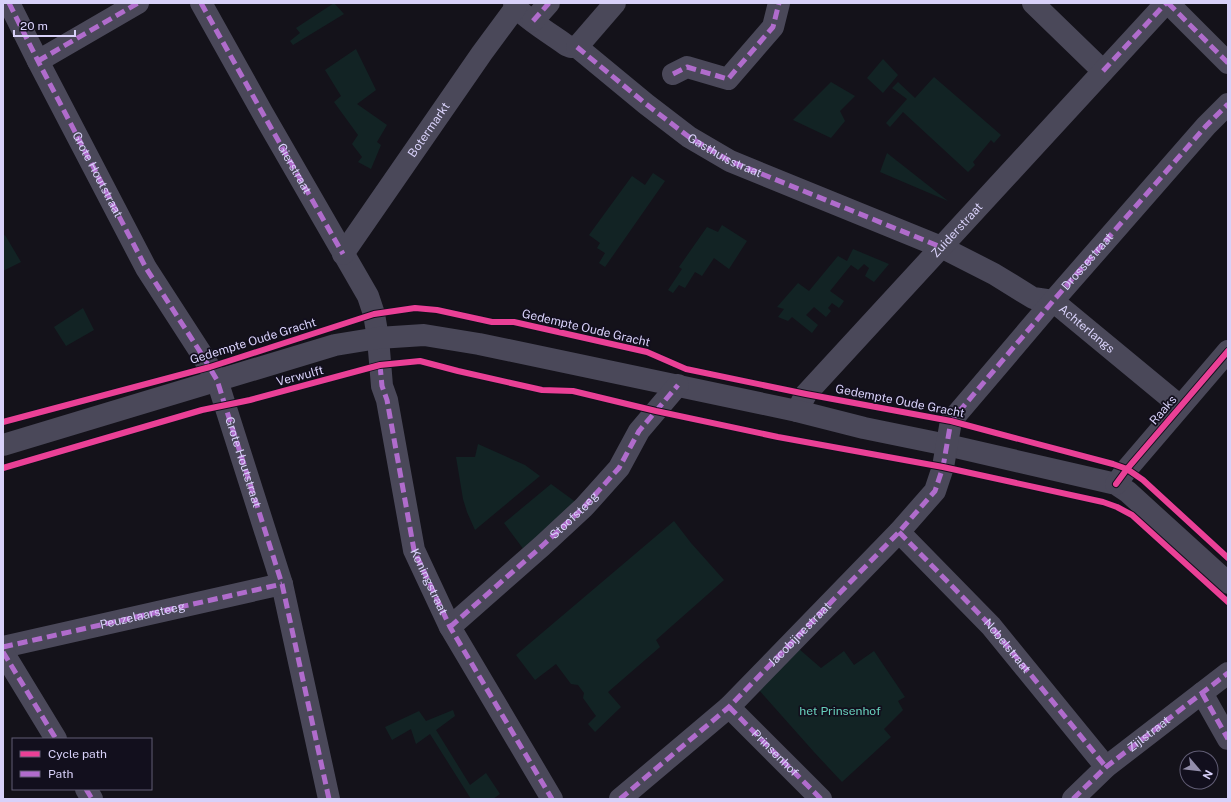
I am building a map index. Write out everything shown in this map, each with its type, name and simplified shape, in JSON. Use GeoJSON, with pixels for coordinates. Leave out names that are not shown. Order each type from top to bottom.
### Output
{"type":"FeatureCollection","features":[{"type":"Feature","properties":{"kind":"street","name":"Grote Houtstraat"},"geometry":{"type":"LineString","coordinates":[[9,3],[146,268],[217,380],[282,584],[329,799]]}},
{"type":"Feature","properties":{"kind":"street"},"geometry":{"type":"LineString","coordinates":[[38,61],[138,3]]}},
{"type":"Feature","properties":{"kind":"street","name":"Gierstraat"},"geometry":{"type":"LineString","coordinates":[[201,3],[368,296],[374,314],[378,338]]}},
{"type":"Feature","properties":{"kind":"street"},"geometry":{"type":"LineString","coordinates":[[533,21],[549,3]]}},
{"type":"Feature","properties":{"kind":"street"},"geometry":{"type":"LineString","coordinates":[[577,47],[614,3]]}},
{"type":"Feature","properties":{"kind":"street"},"geometry":{"type":"LineString","coordinates":[[673,74],[687,67],[728,79],[773,27],[779,3]]}},
{"type":"Feature","properties":{"kind":"street"},"geometry":{"type":"LineString","coordinates":[[1033,3],[1104,71]]}},
{"type":"Feature","properties":{"kind":"street"},"geometry":{"type":"LineString","coordinates":[[1167,3],[1228,63]]}},
{"type":"Feature","properties":{"kind":"street","name":"Zuiderstraat"},"geometry":{"type":"LineString","coordinates":[[797,411],[806,394],[1167,3]]}},
{"type":"Feature","properties":{"kind":"street","name":"Botermarkt"},"geometry":{"type":"LineString","coordinates":[[343,254],[515,5]]}},
{"type":"Feature","properties":{"kind":"street","name":"Gasthuisstraat"},"geometry":{"type":"LineString","coordinates":[[515,5],[533,21],[566,45],[577,47],[646,104],[689,137],[730,161],[941,247]]}},
{"type":"Feature","properties":{"kind":"street","name":"Drossestraat"},"geometry":{"type":"LineString","coordinates":[[947,445],[951,421],[1053,301],[1206,126],[1228,104]]}},
{"type":"Feature","properties":{"kind":"street","name":"Achterlangs"},"geometry":{"type":"LineString","coordinates":[[941,247],[994,274],[1033,298],[1053,301],[1180,406]]}},
{"type":"Feature","properties":{"kind":"street","name":"Verwulft"},"geometry":{"type":"LineString","coordinates":[[3,445],[335,345],[378,338],[424,335],[479,344],[678,385]]}},
{"type":"Feature","properties":{"kind":"street","name":"Koningstraat"},"geometry":{"type":"LineString","coordinates":[[378,338],[382,386],[387,400],[414,550],[450,627],[552,799]]}},
{"type":"Feature","properties":{"kind":"street","name":"Raaks"},"geometry":{"type":"LineString","coordinates":[[1116,484],[1228,350]]}},
{"type":"Feature","properties":{"kind":"street"},"geometry":{"type":"LineString","coordinates":[[678,385],[1116,484],[1128,492],[1228,584]]}},
{"type":"Feature","properties":{"kind":"street","name":"Stoofsteeg"},"geometry":{"type":"LineString","coordinates":[[450,627],[584,507],[619,468],[640,431],[678,385]]}},
{"type":"Feature","properties":{"kind":"street","name":"Jacobijnestraat"},"geometry":{"type":"LineString","coordinates":[[620,799],[729,707],[899,532],[935,491],[943,468],[947,445]]}},
{"type":"Feature","properties":{"kind":"street","name":"Nobelstraat"},"geometry":{"type":"LineString","coordinates":[[899,532],[991,626],[1106,767]]}},
{"type":"Feature","properties":{"kind":"street","name":"Peuzelaarsteeg"},"geometry":{"type":"LineString","coordinates":[[3,647],[282,584]]}},
{"type":"Feature","properties":{"kind":"street"},"geometry":{"type":"LineString","coordinates":[[3,652],[55,738]]}},
{"type":"Feature","properties":{"kind":"street","name":"Zijlstraat"},"geometry":{"type":"LineString","coordinates":[[1073,799],[1106,767],[1228,673]]}},
{"type":"Feature","properties":{"kind":"street"},"geometry":{"type":"LineString","coordinates":[[1202,693],[1228,739]]}},
{"type":"Feature","properties":{"kind":"street","name":"Prinsenhof"},"geometry":{"type":"LineString","coordinates":[[729,707],[821,799]]}},
{"type":"Feature","properties":{"kind":"street"},"geometry":{"type":"LineString","coordinates":[[87,790],[92,799]]}},
{"type":"Feature","properties":{"kind":"green space"},"geometry":{"type":"Polygon","coordinates":[[[334,3],[344,14],[293,45],[290,41],[300,33],[296,28],[334,3]]]}},
{"type":"Feature","properties":{"kind":"green space"},"geometry":{"type":"Polygon","coordinates":[[[356,49],[376,90],[357,104],[387,125],[377,142],[381,145],[371,169],[358,162],[362,157],[352,144],[358,135],[334,102],[341,96],[325,70],[356,49]]]}},
{"type":"Feature","properties":{"kind":"green space"},"geometry":{"type":"Polygon","coordinates":[[[883,59],[898,75],[883,93],[867,78],[883,59]]]}},
{"type":"Feature","properties":{"kind":"green space"},"geometry":{"type":"Polygon","coordinates":[[[934,77],[1001,135],[994,143],[991,140],[973,162],[975,165],[968,172],[903,112],[890,127],[886,123],[907,99],[892,88],[898,82],[915,98],[934,77]]]}},
{"type":"Feature","properties":{"kind":"green space"},"geometry":{"type":"Polygon","coordinates":[[[831,82],[855,96],[840,111],[845,121],[831,138],[793,120],[831,82]]]}},
{"type":"Feature","properties":{"kind":"green space"},"geometry":{"type":"Polygon","coordinates":[[[887,153],[948,201],[880,172],[887,153]]]}},
{"type":"Feature","properties":{"kind":"green space"},"geometry":{"type":"Polygon","coordinates":[[[653,173],[665,181],[605,267],[599,263],[605,253],[597,248],[600,243],[589,235],[632,176],[645,185],[653,173]]]}},
{"type":"Feature","properties":{"kind":"green space"},"geometry":{"type":"Polygon","coordinates":[[[722,225],[747,241],[729,269],[714,258],[702,276],[695,272],[685,288],[679,285],[673,293],[668,290],[682,269],[679,267],[707,227],[718,232],[722,225]]]}},
{"type":"Feature","properties":{"kind":"green space"},"geometry":{"type":"Polygon","coordinates":[[[5,235],[21,262],[3,271],[3,236],[5,235]]]}},
{"type":"Feature","properties":{"kind":"green space"},"geometry":{"type":"Polygon","coordinates":[[[853,249],[889,264],[874,282],[865,276],[869,268],[864,264],[858,270],[851,265],[830,291],[844,301],[839,308],[832,303],[828,308],[831,311],[826,317],[814,307],[806,315],[818,325],[812,333],[792,317],[788,321],[778,317],[784,309],[777,307],[798,283],[809,291],[838,256],[847,261],[853,249]]]}},
{"type":"Feature","properties":{"kind":"green space"},"geometry":{"type":"Polygon","coordinates":[[[83,308],[94,330],[66,346],[54,327],[83,308]]]}},
{"type":"Feature","properties":{"kind":"green space"},"geometry":{"type":"Polygon","coordinates":[[[478,444],[525,465],[540,476],[475,530],[463,499],[456,457],[475,457],[478,444]]]}},
{"type":"Feature","properties":{"kind":"green space"},"geometry":{"type":"Polygon","coordinates":[[[551,484],[577,503],[527,554],[504,523],[551,484]]]}},
{"type":"Feature","properties":{"kind":"green space"},"geometry":{"type":"Polygon","coordinates":[[[674,521],[691,543],[724,580],[656,640],[660,647],[608,692],[621,707],[595,732],[588,724],[596,716],[583,698],[584,693],[578,685],[571,684],[556,664],[535,680],[516,655],[674,521]]]}},
{"type":"Feature","properties":{"kind":"green space","name":"het Prinsenhof"},"geometry":{"type":"Polygon","coordinates":[[[799,649],[821,668],[844,651],[854,665],[874,651],[905,697],[898,701],[903,710],[884,729],[891,737],[842,782],[758,689],[799,649]]]}},
{"type":"Feature","properties":{"kind":"green space"},"geometry":{"type":"Polygon","coordinates":[[[453,710],[455,716],[436,730],[470,785],[486,773],[500,794],[493,799],[471,799],[430,734],[416,744],[411,729],[392,740],[385,727],[419,711],[426,721],[453,710]]]}},
{"type":"Feature","properties":{"kind":"marked path"},"geometry":{"type":"LineString","coordinates":[[9,3],[146,268],[217,380],[282,584],[329,799]]}},
{"type":"Feature","properties":{"kind":"marked path"},"geometry":{"type":"LineString","coordinates":[[38,61],[138,3]]}},
{"type":"Feature","properties":{"kind":"marked path"},"geometry":{"type":"LineString","coordinates":[[201,3],[343,254]]}},
{"type":"Feature","properties":{"kind":"marked path"},"geometry":{"type":"LineString","coordinates":[[533,21],[549,3]]}},
{"type":"Feature","properties":{"kind":"marked path"},"geometry":{"type":"LineString","coordinates":[[673,74],[687,67],[728,79],[773,27],[779,3]]}},
{"type":"Feature","properties":{"kind":"marked path"},"geometry":{"type":"LineString","coordinates":[[1103,71],[1166,3]]}},
{"type":"Feature","properties":{"kind":"marked path"},"geometry":{"type":"LineString","coordinates":[[1168,3],[1228,63]]}},
{"type":"Feature","properties":{"kind":"marked path"},"geometry":{"type":"LineString","coordinates":[[577,47],[646,104],[689,137],[730,161],[941,247]]}},
{"type":"Feature","properties":{"kind":"marked path"},"geometry":{"type":"LineString","coordinates":[[620,799],[729,707],[899,532],[935,491],[943,467],[951,421],[1053,301],[1206,126],[1228,104]]}},
{"type":"Feature","properties":{"kind":"marked path"},"geometry":{"type":"LineString","coordinates":[[380,365],[382,386],[387,400],[414,550],[450,627],[552,799]]}},
{"type":"Feature","properties":{"kind":"marked path"},"geometry":{"type":"LineString","coordinates":[[450,627],[584,507],[619,468],[639,431],[678,385]]}},
{"type":"Feature","properties":{"kind":"marked path"},"geometry":{"type":"LineString","coordinates":[[899,532],[991,626],[1106,767]]}},
{"type":"Feature","properties":{"kind":"marked path"},"geometry":{"type":"LineString","coordinates":[[3,647],[282,584]]}},
{"type":"Feature","properties":{"kind":"marked path"},"geometry":{"type":"LineString","coordinates":[[3,652],[55,738]]}},
{"type":"Feature","properties":{"kind":"marked path"},"geometry":{"type":"LineString","coordinates":[[1073,799],[1106,767],[1228,673]]}},
{"type":"Feature","properties":{"kind":"marked path"},"geometry":{"type":"LineString","coordinates":[[1202,693],[1228,739]]}},
{"type":"Feature","properties":{"kind":"marked path"},"geometry":{"type":"LineString","coordinates":[[729,707],[821,799]]}},
{"type":"Feature","properties":{"kind":"marked path"},"geometry":{"type":"LineString","coordinates":[[87,790],[92,799]]}},
{"type":"Feature","properties":{"kind":"cycle path","name":"Gedempte Oude Gracht"},"geometry":{"type":"LineString","coordinates":[[3,422],[210,367],[374,314],[415,308],[437,310],[492,322],[514,322],[647,352],[686,369],[806,394],[951,421],[1113,464],[1127,469],[1143,480],[1228,558]]}},
{"type":"Feature","properties":{"kind":"cycle path"},"geometry":{"type":"LineString","coordinates":[[1116,484],[1127,469],[1228,351]]}},
{"type":"Feature","properties":{"kind":"cycle path"},"geometry":{"type":"LineString","coordinates":[[3,468],[202,410],[250,400],[380,365],[420,361],[542,390],[573,391],[656,411],[778,437],[943,467],[1103,502],[1132,515],[1228,602]]}}]}
